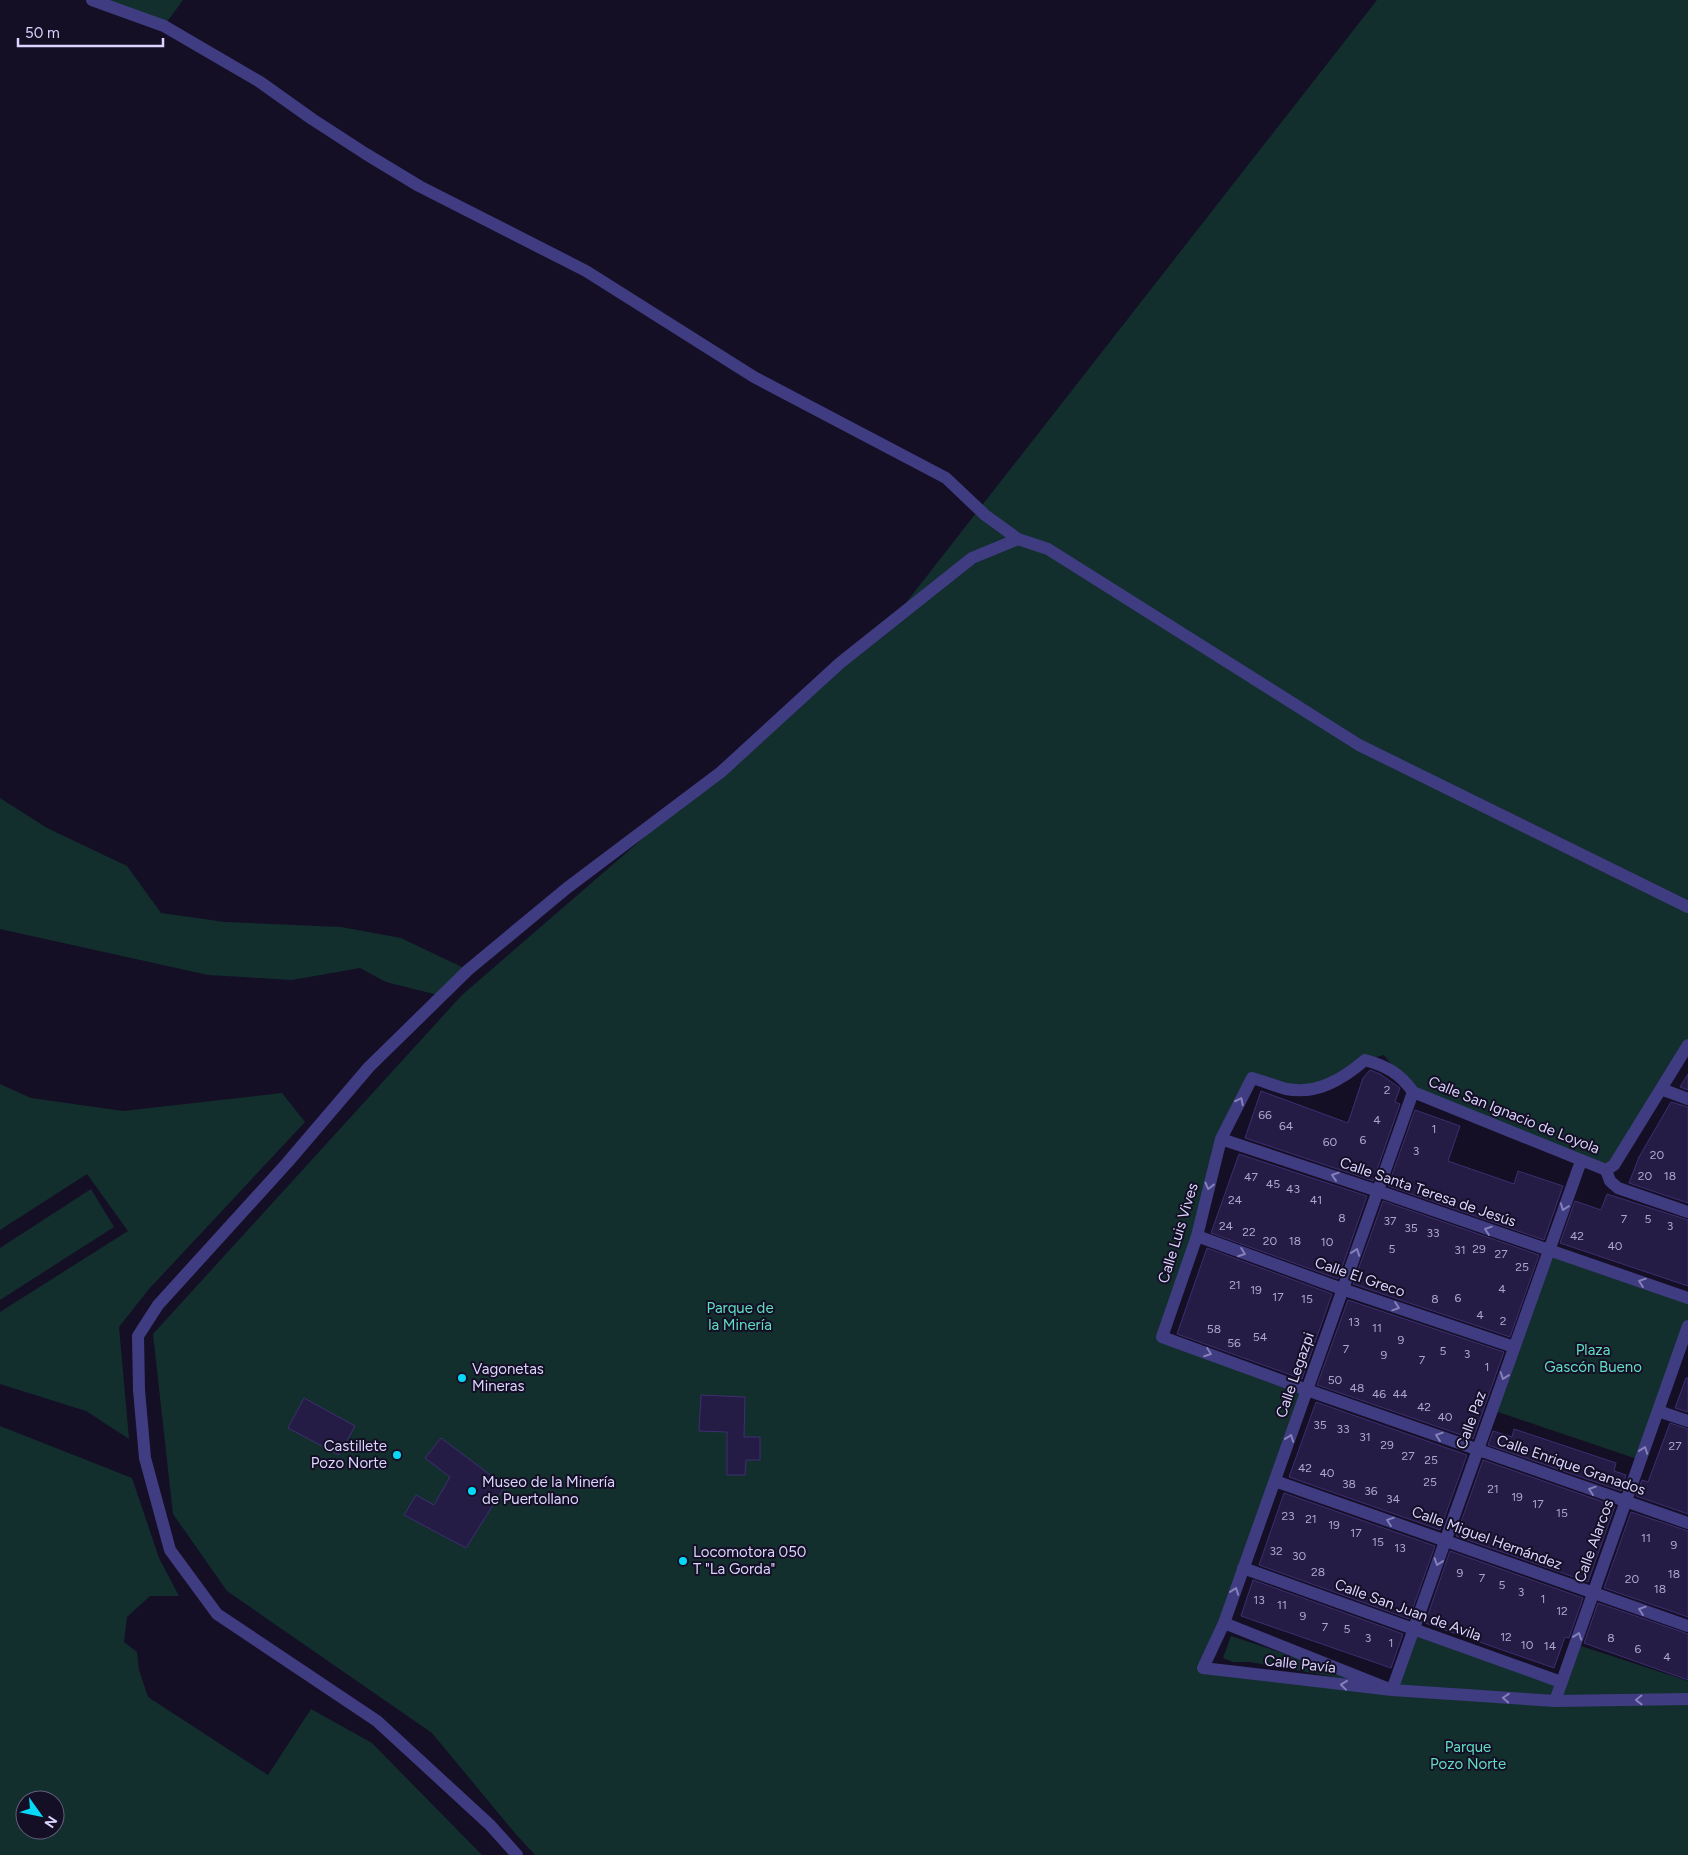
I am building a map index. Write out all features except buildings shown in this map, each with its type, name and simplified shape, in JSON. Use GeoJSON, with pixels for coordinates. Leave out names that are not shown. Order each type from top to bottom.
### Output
{"type":"FeatureCollection","features":[{"type":"Feature","properties":{"kind":"street"},"geometry":{"type":"LineString","coordinates":[[92,0],[164,26],[260,82],[342,139],[419,186],[586,272],[754,377],[946,478],[985,515],[1018,539],[1048,549],[1359,745],[1688,908]]}},
{"type":"Feature","properties":{"kind":"street"},"geometry":{"type":"LineString","coordinates":[[516,1855],[490,1825],[377,1721],[217,1614],[185,1571],[170,1550],[145,1458],[139,1390],[138,1336],[158,1305],[281,1170],[369,1066],[468,970],[567,888],[720,772],[840,663],[972,558],[1018,539]]}},
{"type":"Feature","properties":{"kind":"street"},"geometry":{"type":"LineString","coordinates":[[1610,1168],[1688,1045]]}},
{"type":"Feature","properties":{"kind":"street","name":"Calle San Ignacio de Loyola"},"geometry":{"type":"LineString","coordinates":[[1221,1139],[1252,1078],[1287,1089],[1308,1090],[1332,1084],[1365,1060],[1384,1065],[1405,1081],[1413,1092],[1581,1161],[1610,1168],[1610,1181],[1618,1188],[1688,1212]]}},
{"type":"Feature","properties":{"kind":"street"},"geometry":{"type":"LineString","coordinates":[[1660,1089],[1688,1099]]}},
{"type":"Feature","properties":{"kind":"street","name":"Calle Legazpi"},"geometry":{"type":"LineString","coordinates":[[1204,1668],[1224,1623],[1413,1092]]}},
{"type":"Feature","properties":{"kind":"street","name":"Calle Santa Teresa de Jesús"},"geometry":{"type":"LineString","coordinates":[[1221,1139],[1688,1298]]}},
{"type":"Feature","properties":{"kind":"street","name":"Calle Luis Vives"},"geometry":{"type":"LineString","coordinates":[[1162,1336],[1197,1236],[1221,1139]]}},
{"type":"Feature","properties":{"kind":"street","name":"Calle Paz"},"geometry":{"type":"LineString","coordinates":[[1392,1690],[1581,1161]]}},
{"type":"Feature","properties":{"kind":"street","name":"Calle El Greco"},"geometry":{"type":"LineString","coordinates":[[1197,1236],[1342,1289],[1514,1347]]}},
{"type":"Feature","properties":{"kind":"street","name":"Calle Alarcos"},"geometry":{"type":"LineString","coordinates":[[1555,1701],[1688,1326]]}},
{"type":"Feature","properties":{"kind":"street","name":"Calle Enrique Granados"},"geometry":{"type":"LineString","coordinates":[[1162,1336],[1307,1390],[1688,1523]]}},
{"type":"Feature","properties":{"kind":"street"},"geometry":{"type":"LineString","coordinates":[[1658,1411],[1688,1421]]}},
{"type":"Feature","properties":{"kind":"street","name":"Calle Miguel Hernández"},"geometry":{"type":"LineString","coordinates":[[1275,1481],[1688,1626]]}},
{"type":"Feature","properties":{"kind":"street","name":"Calle San Juan de Avila"},"geometry":{"type":"LineString","coordinates":[[1243,1568],[1562,1682]]}},
{"type":"Feature","properties":{"kind":"street","name":"Calle Pavía"},"geometry":{"type":"LineString","coordinates":[[1224,1623],[1392,1690]]}},
{"type":"Feature","properties":{"kind":"street","name":"Calle Pavía"},"geometry":{"type":"LineString","coordinates":[[1204,1668],[1392,1690],[1555,1701]]}},
{"type":"Feature","properties":{"kind":"street"},"geometry":{"type":"LineString","coordinates":[[1555,1701],[1688,1699]]}},
{"type":"Feature","properties":{"kind":"green space"},"geometry":{"type":"Polygon","coordinates":[[[92,0],[183,0],[164,26],[92,0]]]}},
{"type":"Feature","properties":{"kind":"green space","name":"Parque de la Minería"},"geometry":{"type":"Polygon","coordinates":[[[1377,0],[1688,0],[1688,1045],[1606,1170],[1413,1092],[1384,1055],[1365,1060],[1308,1090],[1252,1078],[1221,1139],[1162,1336],[1307,1390],[1204,1668],[1392,1690],[1414,1630],[1561,1682],[1575,1644],[1688,1681],[1688,1855],[535,1855],[432,1733],[227,1591],[173,1514],[153,1334],[462,995],[887,627],[1377,0]]]}},
{"type":"Feature","properties":{"kind":"green space"},"geometry":{"type":"Polygon","coordinates":[[[0,798],[47,828],[127,866],[161,913],[225,922],[341,927],[401,938],[468,970],[442,996],[386,982],[360,968],[292,980],[208,975],[0,929],[0,798]]]}},
{"type":"Feature","properties":{"kind":"green space"},"geometry":{"type":"Polygon","coordinates":[[[0,1084],[31,1098],[123,1111],[282,1093],[305,1122],[149,1289],[119,1327],[129,1439],[86,1411],[0,1384],[0,1312],[128,1231],[87,1174],[0,1230],[0,1084]]]}},
{"type":"Feature","properties":{"kind":"green space"},"geometry":{"type":"Polygon","coordinates":[[[91,1189],[114,1227],[0,1300],[0,1248],[91,1189]]]}},
{"type":"Feature","properties":{"kind":"green space","name":"Plaza Gascón Bueno"},"geometry":{"type":"Polygon","coordinates":[[[1549,1251],[1688,1298],[1688,1326],[1640,1460],[1492,1410],[1549,1251]]]}},
{"type":"Feature","properties":{"kind":"green space"},"geometry":{"type":"Polygon","coordinates":[[[0,1426],[132,1478],[159,1558],[179,1596],[150,1596],[127,1617],[124,1642],[137,1652],[139,1670],[148,1697],[268,1775],[311,1709],[372,1743],[482,1855],[0,1855],[0,1426]]]}},
{"type":"Feature","properties":{"kind":"green space"},"geometry":{"type":"Polygon","coordinates":[[[1231,1636],[1349,1675],[1346,1679],[1250,1662],[1233,1662],[1223,1658],[1231,1636]]]}},
{"type":"Feature","properties":{"kind":"place","name":"Vagonetas Mineras"},"geometry":{"type":"Point","coordinates":[462,1378]}},
{"type":"Feature","properties":{"kind":"place","name":"Castillete Pozo Norte"},"geometry":{"type":"Point","coordinates":[397,1455]}},
{"type":"Feature","properties":{"kind":"place","name":"Museo de la Minería de Puertollano"},"geometry":{"type":"Point","coordinates":[472,1491]}},
{"type":"Feature","properties":{"kind":"place","name":"Locomotora 050 T \"La Gorda\""},"geometry":{"type":"Point","coordinates":[683,1561]}},
{"type":"Feature","properties":{"kind":"park label","name":"Parque Pozo Norte"},"geometry":{"type":"Point","coordinates":[1468,1756]}}]}
